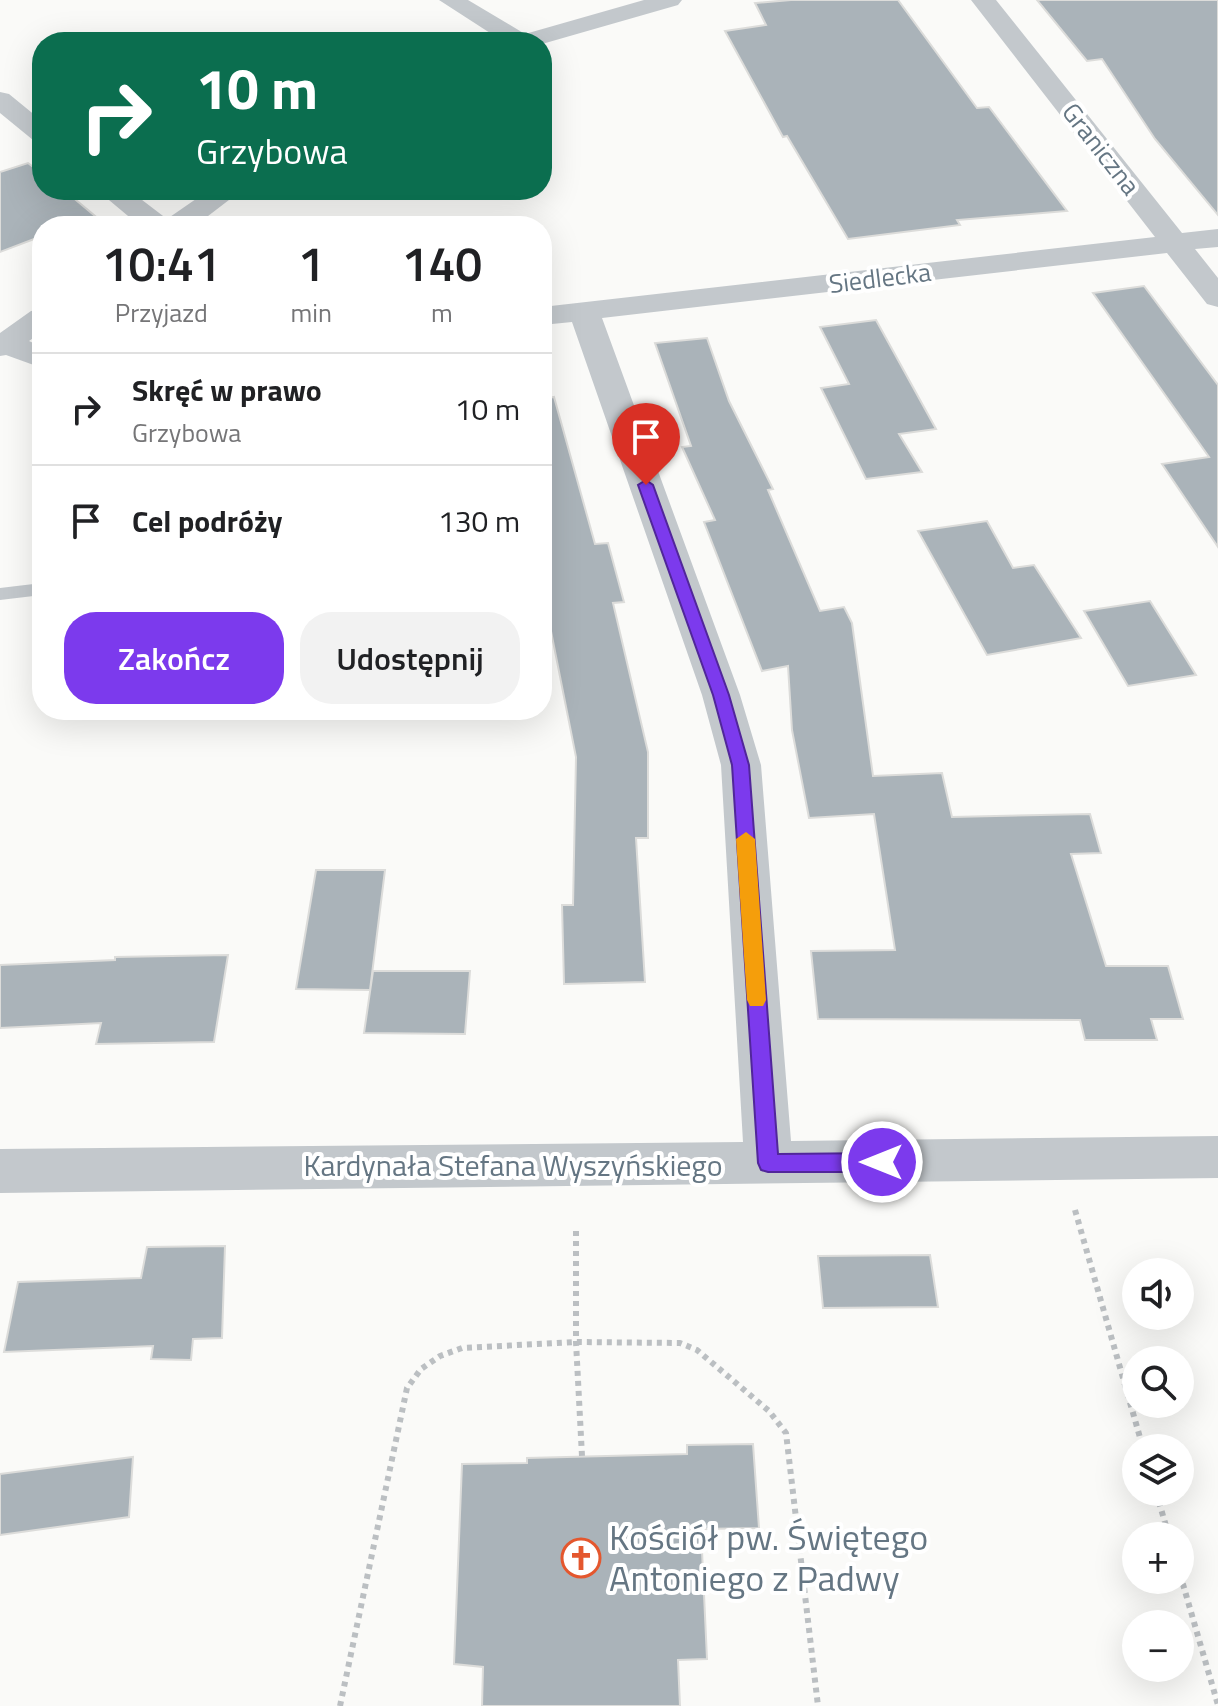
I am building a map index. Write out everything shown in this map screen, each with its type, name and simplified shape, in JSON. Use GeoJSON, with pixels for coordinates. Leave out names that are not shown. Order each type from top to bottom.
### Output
{"type":"FeatureCollection","features":[{"type":"Feature","properties":{"kind":"street"},"geometry":{"type":"LineString","coordinates":[[451,0],[505,32]]}},
{"type":"Feature","properties":{"kind":"street"},"geometry":{"type":"LineString","coordinates":[[552,33],[670,0]]}},
{"type":"Feature","properties":{"kind":"street","name":"Graniczna"},"geometry":{"type":"LineString","coordinates":[[983,0],[1218,298]]}},
{"type":"Feature","properties":{"kind":"street"},"geometry":{"type":"LineString","coordinates":[[0,100],[32,126]]}},
{"type":"Feature","properties":{"kind":"street"},"geometry":{"type":"LineString","coordinates":[[124,200],[145,216]]}},
{"type":"Feature","properties":{"kind":"street"},"geometry":{"type":"LineString","coordinates":[[190,216],[214,200]]}},
{"type":"Feature","properties":{"kind":"street","name":"Siedlecka"},"geometry":{"type":"LineString","coordinates":[[552,315],[1218,238]]}},
{"type":"Feature","properties":{"kind":"street"},"geometry":{"type":"LineString","coordinates":[[584,311],[721,695],[741,765],[768,1163]]}},
{"type":"Feature","properties":{"kind":"street"},"geometry":{"type":"LineString","coordinates":[[3,345],[32,325]]}},
{"type":"Feature","properties":{"kind":"street"},"geometry":{"type":"LineString","coordinates":[[3,345],[32,355]]}},
{"type":"Feature","properties":{"kind":"street","name":"Kardynała Stefana Wyszyńskiego"},"geometry":{"type":"LineString","coordinates":[[0,1171],[1218,1157]]}},
{"type":"Feature","properties":{"kind":"lane"},"geometry":{"type":"LineString","coordinates":[[0,594],[32,590]]}},
{"type":"Feature","properties":{"kind":"path"},"geometry":{"type":"LineString","coordinates":[[1075,1210],[1139,1434]]}},
{"type":"Feature","properties":{"kind":"path"},"geometry":{"type":"LineString","coordinates":[[576,1231],[576,1342],[582,1456]]}},
{"type":"Feature","properties":{"kind":"path"},"geometry":{"type":"LineString","coordinates":[[340,1706],[407,1388],[421,1369],[440,1356],[462,1348],[576,1342],[680,1343],[697,1350],[769,1411],[786,1433],[818,1706]]}},
{"type":"Feature","properties":{"kind":"path"},"geometry":{"type":"LineString","coordinates":[[1186,1594],[1218,1705]]}},
{"type":"Feature","properties":{"kind":"building"},"geometry":{"type":"Polygon","coordinates":[[[898,0],[977,108],[989,107],[1067,211],[957,220],[960,225],[848,239],[787,136],[783,137],[725,31],[766,25],[755,3],[898,0]]]}},
{"type":"Feature","properties":{"kind":"building"},"geometry":{"type":"Polygon","coordinates":[[[1037,0],[1218,0],[1218,215],[1155,139],[1102,59],[1087,61],[1037,0]]]}},
{"type":"Feature","properties":{"kind":"building"},"geometry":{"type":"Polygon","coordinates":[[[28,163],[32,166],[32,200],[76,200],[95,216],[32,216],[32,240],[0,252],[0,172],[28,163]]]}},
{"type":"Feature","properties":{"kind":"building"},"geometry":{"type":"Polygon","coordinates":[[[1144,286],[1218,385],[1218,547],[1162,464],[1209,457],[1093,293],[1144,286]]]}},
{"type":"Feature","properties":{"kind":"building"},"geometry":{"type":"Polygon","coordinates":[[[876,320],[936,429],[899,434],[922,472],[866,479],[821,388],[849,384],[820,327],[876,320]]]}},
{"type":"Feature","properties":{"kind":"building"},"geometry":{"type":"Polygon","coordinates":[[[707,338],[729,401],[773,489],[768,490],[820,611],[844,607],[852,623],[873,776],[942,773],[952,817],[1090,814],[1101,853],[1071,854],[1106,966],[1168,966],[1183,1019],[1151,1019],[1157,1040],[1085,1040],[1080,1020],[818,1019],[811,951],[895,950],[874,814],[809,818],[792,730],[788,666],[762,671],[704,522],[715,520],[682,447],[691,446],[655,343],[707,338]]]}},
{"type":"Feature","properties":{"kind":"building"},"geometry":{"type":"Polygon","coordinates":[[[552,397],[595,544],[608,543],[624,602],[613,603],[648,752],[648,838],[636,838],[645,982],[564,984],[562,905],[573,905],[576,757],[552,636],[552,397]]]}},
{"type":"Feature","properties":{"kind":"building"},"geometry":{"type":"Polygon","coordinates":[[[987,521],[1013,568],[1034,565],[1081,638],[987,655],[918,531],[987,521]]]}},
{"type":"Feature","properties":{"kind":"building"},"geometry":{"type":"Polygon","coordinates":[[[1150,601],[1196,675],[1128,686],[1084,611],[1150,601]]]}},
{"type":"Feature","properties":{"kind":"building"},"geometry":{"type":"Polygon","coordinates":[[[316,870],[385,870],[370,990],[296,989],[316,870]]]}},
{"type":"Feature","properties":{"kind":"building"},"geometry":{"type":"Polygon","coordinates":[[[228,955],[214,1042],[96,1044],[101,1023],[0,1028],[0,965],[115,960],[115,957],[228,955]]]}},
{"type":"Feature","properties":{"kind":"building"},"geometry":{"type":"Polygon","coordinates":[[[373,971],[470,971],[465,1034],[364,1033],[373,971]]]}},
{"type":"Feature","properties":{"kind":"building"},"geometry":{"type":"Polygon","coordinates":[[[225,1246],[222,1338],[193,1339],[191,1360],[151,1359],[153,1346],[4,1352],[18,1282],[141,1278],[147,1247],[225,1246]]]}},
{"type":"Feature","properties":{"kind":"building"},"geometry":{"type":"Polygon","coordinates":[[[930,1255],[938,1307],[823,1308],[818,1256],[930,1255]]]}},
{"type":"Feature","properties":{"kind":"building","name":"Kościół pw. Świętego Antoniego z Padwy"},"geometry":{"type":"Polygon","coordinates":[[[753,1444],[759,1528],[701,1529],[707,1659],[678,1660],[680,1706],[482,1706],[483,1667],[454,1664],[462,1464],[527,1463],[527,1458],[687,1454],[687,1445],[753,1444]]]}},
{"type":"Feature","properties":{"kind":"building"},"geometry":{"type":"Polygon","coordinates":[[[133,1457],[129,1517],[0,1535],[0,1474],[133,1457]]]}},
{"type":"Feature","properties":{"kind":"slow traffic"},"geometry":{"type":"LineString","coordinates":[[746,839],[757,1000]]}},
{"type":"Feature","properties":{"kind":"place","name":"Kościół pw. Świętego Antoniego z Padwy"},"geometry":{"type":"Point","coordinates":[581,1558]}},
{"type":"Feature","properties":{"kind":"route"},"geometry":{"type":"LineString","coordinates":[[646,485],[721,695],[741,765],[768,1163],[882,1162]]}}]}
